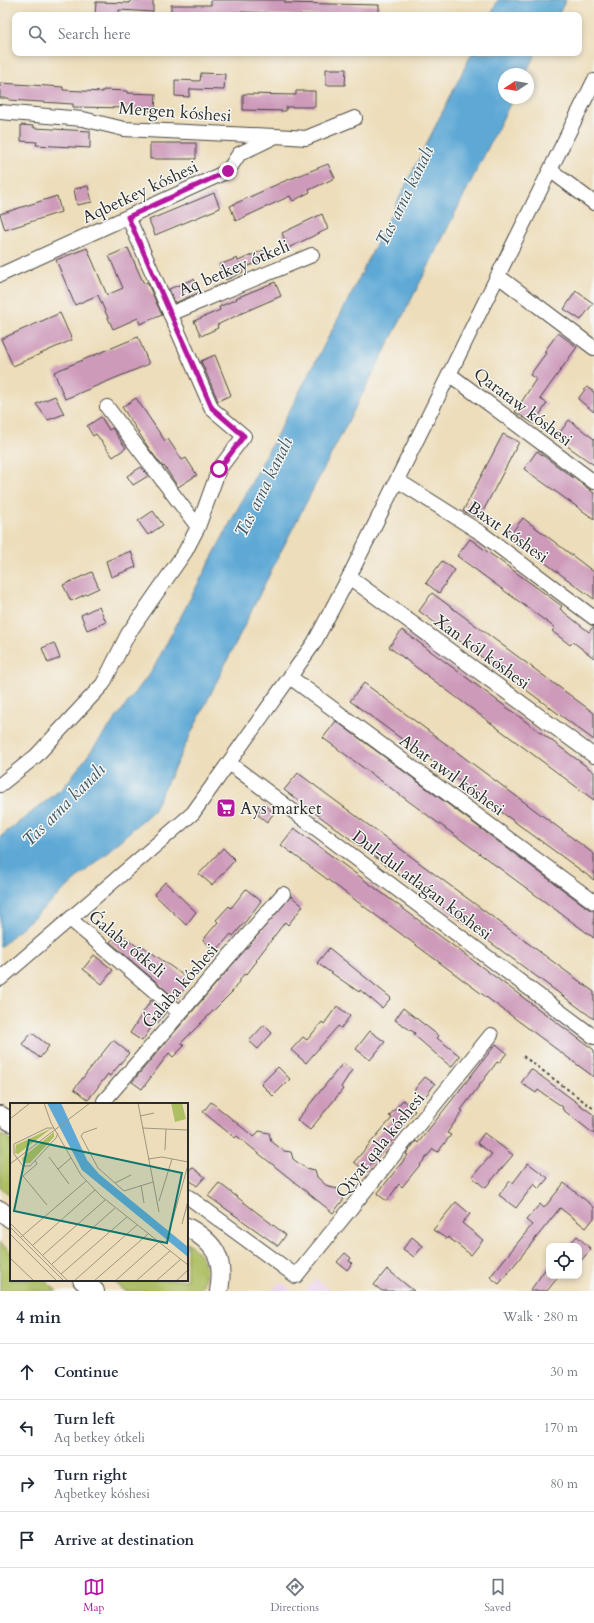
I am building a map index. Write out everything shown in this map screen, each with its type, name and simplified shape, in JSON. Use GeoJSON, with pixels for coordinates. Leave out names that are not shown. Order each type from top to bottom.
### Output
{"type":"FeatureCollection","features":[{"type":"Feature","properties":{"kind":"main road"},"geometry":{"type":"LineString","coordinates":[[0,1116],[10,1121]]}},
{"type":"Feature","properties":{"kind":"main road"},"geometry":{"type":"LineString","coordinates":[[0,1210],[10,1218]]}},
{"type":"Feature","properties":{"kind":"main road"},"geometry":{"type":"LineString","coordinates":[[188,1228],[210,1242],[219,1256],[222,1274],[219,1291]]}},
{"type":"Feature","properties":{"kind":"main road"},"geometry":{"type":"LineString","coordinates":[[83,1281],[95,1291]]}},
{"type":"Feature","properties":{"kind":"street"},"geometry":{"type":"LineString","coordinates":[[0,979],[193,813],[314,644],[349,577],[594,81]]}},
{"type":"Feature","properties":{"kind":"street","name":"Mergen kóshesi"},"geometry":{"type":"LineString","coordinates":[[0,112],[83,120],[124,129],[276,136]]}},
{"type":"Feature","properties":{"kind":"street","name":"Aqbetkey kóshesi"},"geometry":{"type":"LineString","coordinates":[[0,275],[228,171],[239,154],[276,136],[306,138],[355,118]]}},
{"type":"Feature","properties":{"kind":"street"},"geometry":{"type":"LineString","coordinates":[[550,170],[594,203]]}},
{"type":"Feature","properties":{"kind":"street","name":"Aq betkey ótkeli"},"geometry":{"type":"LineString","coordinates":[[128,217],[212,408],[244,436],[219,469],[198,527]]}},
{"type":"Feature","properties":{"kind":"street","name":"Aq betkey ótkeli"},"geometry":{"type":"LineString","coordinates":[[170,314],[312,255]]}},
{"type":"Feature","properties":{"kind":"street"},"geometry":{"type":"LineString","coordinates":[[498,276],[594,348]]}},
{"type":"Feature","properties":{"kind":"street","name":"Qarataw kóshesi"},"geometry":{"type":"LineString","coordinates":[[449,374],[594,482]]}},
{"type":"Feature","properties":{"kind":"street"},"geometry":{"type":"LineString","coordinates":[[0,785],[36,756],[103,684],[128,634],[185,552],[198,527],[107,407]]}},
{"type":"Feature","properties":{"kind":"street","name":"Baxıt kóshesi"},"geometry":{"type":"LineString","coordinates":[[397,480],[482,533],[594,618]]}},
{"type":"Feature","properties":{"kind":"street","name":"Xan kól kóshesi"},"geometry":{"type":"LineString","coordinates":[[349,577],[594,756]]}},
{"type":"Feature","properties":{"kind":"street","name":"Abat awıl kóshesi"},"geometry":{"type":"LineString","coordinates":[[290,677],[594,902]]}},
{"type":"Feature","properties":{"kind":"street","name":"Dul-dul atlaǵan kóshesi"},"geometry":{"type":"LineString","coordinates":[[229,762],[594,1037]]}},
{"type":"Feature","properties":{"kind":"street","name":"Ǵalaba kóshesi"},"geometry":{"type":"LineString","coordinates":[[104,1101],[283,894]]}},
{"type":"Feature","properties":{"kind":"street","name":"Ǵalaba ótkeli"},"geometry":{"type":"LineString","coordinates":[[70,919],[180,1013]]}},
{"type":"Feature","properties":{"kind":"street","name":"Qiyat qala kóshesi"},"geometry":{"type":"LineString","coordinates":[[188,1197],[296,1276],[491,1035]]}},
{"type":"Feature","properties":{"kind":"path"},"geometry":{"type":"LineString","coordinates":[[523,1056],[594,1109]]}},
{"type":"Feature","properties":{"kind":"shaded area"},"geometry":{"type":"Polygon","coordinates":[[[316,1279],[331,1291],[305,1291],[316,1279]]]}},
{"type":"Feature","properties":{"kind":"shaded area"},"geometry":{"type":"Polygon","coordinates":[[[280,1281],[293,1291],[272,1291],[280,1281]]]}},
{"type":"Feature","properties":{"kind":"green space"},"geometry":{"type":"Polygon","coordinates":[[[0,1134],[10,1139],[10,1195],[0,1187],[0,1134]]]}},
{"type":"Feature","properties":{"kind":"green space"},"geometry":{"type":"Polygon","coordinates":[[[0,1243],[10,1251],[10,1281],[45,1281],[57,1291],[0,1291],[0,1243]]]}},
{"type":"Feature","properties":{"kind":"green space"},"geometry":{"type":"Polygon","coordinates":[[[188,1243],[202,1258],[205,1276],[200,1291],[125,1291],[113,1281],[188,1281],[188,1243]]]}},
{"type":"Feature","properties":{"kind":"water"},"geometry":{"type":"Polygon","coordinates":[[[498,0],[566,0],[560,12],[492,12],[498,0]]]}},
{"type":"Feature","properties":{"kind":"water","name":"Tas arna kanalı"},"geometry":{"type":"Polygon","coordinates":[[[470,56],[534,56],[528,68],[498,68],[498,104],[510,104],[426,271],[278,557],[153,811],[0,947],[0,837],[64,787],[153,669],[349,298],[470,56]]]}},
{"type":"Feature","properties":{"kind":"building"},"geometry":{"type":"Polygon","coordinates":[[[130,0],[153,0],[153,12],[119,10],[119,12],[95,12],[96,2],[130,3],[130,0]]]}},
{"type":"Feature","properties":{"kind":"building"},"geometry":{"type":"Polygon","coordinates":[[[211,0],[285,0],[285,3],[379,5],[379,12],[171,12],[171,5],[211,5],[211,0]]]}},
{"type":"Feature","properties":{"kind":"building"},"geometry":{"type":"Polygon","coordinates":[[[326,69],[346,69],[345,85],[326,85],[326,69]]]}},
{"type":"Feature","properties":{"kind":"building"},"geometry":{"type":"Polygon","coordinates":[[[201,73],[225,74],[224,90],[190,89],[189,97],[175,96],[175,80],[200,81],[201,73]]]}},
{"type":"Feature","properties":{"kind":"building"},"geometry":{"type":"Polygon","coordinates":[[[0,83],[63,87],[63,90],[103,92],[103,90],[127,91],[127,93],[156,94],[155,111],[132,110],[132,108],[73,107],[73,104],[9,100],[9,98],[0,98],[0,83]]]}},
{"type":"Feature","properties":{"kind":"building"},"geometry":{"type":"Polygon","coordinates":[[[296,91],[315,91],[315,107],[286,107],[286,111],[243,110],[243,94],[296,95],[296,91]]]}},
{"type":"Feature","properties":{"kind":"building"},"geometry":{"type":"Polygon","coordinates":[[[21,125],[34,126],[34,128],[90,131],[90,148],[36,145],[37,142],[21,141],[21,125]]]}},
{"type":"Feature","properties":{"kind":"building"},"geometry":{"type":"Polygon","coordinates":[[[150,143],[196,143],[196,159],[150,159],[150,143]]]}},
{"type":"Feature","properties":{"kind":"building"},"geometry":{"type":"Polygon","coordinates":[[[328,164],[335,178],[309,190],[310,192],[293,201],[290,196],[236,221],[230,206],[280,183],[328,164]]]}},
{"type":"Feature","properties":{"kind":"building"},"geometry":{"type":"Polygon","coordinates":[[[88,186],[92,202],[77,205],[74,189],[88,186]]]}},
{"type":"Feature","properties":{"kind":"building"},"geometry":{"type":"Polygon","coordinates":[[[214,193],[220,208],[155,235],[149,220],[214,193]]]}},
{"type":"Feature","properties":{"kind":"building"},"geometry":{"type":"Polygon","coordinates":[[[57,196],[61,212],[5,230],[0,214],[57,196]]]}},
{"type":"Feature","properties":{"kind":"building"},"geometry":{"type":"Polygon","coordinates":[[[322,214],[328,229],[288,248],[282,233],[322,214]]]}},
{"type":"Feature","properties":{"kind":"building"},"geometry":{"type":"Polygon","coordinates":[[[87,248],[107,295],[123,288],[109,256],[128,248],[144,284],[147,282],[162,315],[140,324],[138,318],[113,329],[98,295],[75,305],[56,260],[87,248]]]}},
{"type":"Feature","properties":{"kind":"building"},"geometry":{"type":"Polygon","coordinates":[[[266,249],[269,257],[242,269],[243,272],[226,280],[219,265],[237,258],[238,261],[266,249]]]}},
{"type":"Feature","properties":{"kind":"building"},"geometry":{"type":"Polygon","coordinates":[[[194,279],[200,292],[175,303],[169,289],[194,279]]]}},
{"type":"Feature","properties":{"kind":"building"},"geometry":{"type":"Polygon","coordinates":[[[275,282],[281,296],[217,325],[218,328],[201,336],[194,321],[220,310],[219,307],[237,299],[236,298],[275,282]]]}},
{"type":"Feature","properties":{"kind":"building"},"geometry":{"type":"Polygon","coordinates":[[[576,291],[593,303],[581,320],[564,309],[576,291]]]}},
{"type":"Feature","properties":{"kind":"building"},"geometry":{"type":"Polygon","coordinates":[[[60,313],[72,340],[13,366],[1,339],[60,313]]]}},
{"type":"Feature","properties":{"kind":"building"},"geometry":{"type":"Polygon","coordinates":[[[558,333],[577,347],[540,399],[547,403],[534,424],[515,412],[536,379],[530,375],[558,333]]]}},
{"type":"Feature","properties":{"kind":"building"},"geometry":{"type":"Polygon","coordinates":[[[138,337],[149,364],[65,399],[54,372],[138,337]]]}},
{"type":"Feature","properties":{"kind":"building"},"geometry":{"type":"Polygon","coordinates":[[[215,355],[231,395],[218,401],[201,361],[215,355]]]}},
{"type":"Feature","properties":{"kind":"building"},"geometry":{"type":"Polygon","coordinates":[[[587,387],[594,392],[594,412],[578,399],[587,387]]]}},
{"type":"Feature","properties":{"kind":"building"},"geometry":{"type":"Polygon","coordinates":[[[55,396],[64,414],[48,420],[36,404],[55,396]]]}},
{"type":"Feature","properties":{"kind":"building"},"geometry":{"type":"Polygon","coordinates":[[[136,398],[165,441],[168,439],[182,460],[186,458],[197,475],[178,487],[164,466],[163,467],[150,450],[122,407],[136,398]]]}},
{"type":"Feature","properties":{"kind":"building"},"geometry":{"type":"Polygon","coordinates":[[[101,417],[109,430],[112,428],[126,448],[113,457],[96,434],[93,436],[87,426],[101,417]]]}},
{"type":"Feature","properties":{"kind":"building"},"geometry":{"type":"Polygon","coordinates":[[[569,420],[594,439],[594,465],[556,438],[569,420]]]}},
{"type":"Feature","properties":{"kind":"building"},"geometry":{"type":"Polygon","coordinates":[[[503,434],[519,442],[479,519],[463,511],[503,434]]]}},
{"type":"Feature","properties":{"kind":"building"},"geometry":{"type":"Polygon","coordinates":[[[537,451],[594,493],[594,519],[524,469],[537,451]]]}},
{"type":"Feature","properties":{"kind":"building"},"geometry":{"type":"Polygon","coordinates":[[[141,467],[148,476],[133,485],[127,476],[141,467]]]}},
{"type":"Feature","properties":{"kind":"building"},"geometry":{"type":"Polygon","coordinates":[[[153,511],[163,525],[148,535],[138,521],[153,511]]]}},
{"type":"Feature","properties":{"kind":"building"},"geometry":{"type":"Polygon","coordinates":[[[523,518],[594,572],[594,599],[509,536],[523,518]]]}},
{"type":"Feature","properties":{"kind":"building"},"geometry":{"type":"Polygon","coordinates":[[[470,539],[562,606],[560,609],[589,632],[594,626],[594,658],[573,642],[570,645],[552,631],[555,628],[457,556],[470,539]]]}},
{"type":"Feature","properties":{"kind":"building"},"geometry":{"type":"Polygon","coordinates":[[[131,551],[136,567],[111,577],[106,561],[131,551]]]}},
{"type":"Feature","properties":{"kind":"building"},"geometry":{"type":"Polygon","coordinates":[[[442,561],[455,570],[439,593],[426,583],[442,561]]]}},
{"type":"Feature","properties":{"kind":"building"},"geometry":{"type":"Polygon","coordinates":[[[92,572],[99,588],[71,601],[63,585],[92,572]]]}},
{"type":"Feature","properties":{"kind":"building"},"geometry":{"type":"Polygon","coordinates":[[[432,593],[594,713],[594,740],[419,611],[432,593]]]}},
{"type":"Feature","properties":{"kind":"building"},"geometry":{"type":"Polygon","coordinates":[[[99,606],[106,622],[87,630],[81,615],[99,606]]]}},
{"type":"Feature","properties":{"kind":"building"},"geometry":{"type":"Polygon","coordinates":[[[402,630],[594,772],[594,800],[389,647],[402,630]]]}},
{"type":"Feature","properties":{"kind":"building"},"geometry":{"type":"Polygon","coordinates":[[[54,643],[60,658],[48,663],[42,648],[54,643]]]}},
{"type":"Feature","properties":{"kind":"building"},"geometry":{"type":"Polygon","coordinates":[[[364,683],[594,854],[594,880],[350,701],[364,683]]]}},
{"type":"Feature","properties":{"kind":"building"},"geometry":{"type":"Polygon","coordinates":[[[336,721],[589,909],[594,911],[594,938],[323,738],[336,721]]]}},
{"type":"Feature","properties":{"kind":"building"},"geometry":{"type":"Polygon","coordinates":[[[298,773],[594,992],[594,1019],[284,790],[298,773]]]}},
{"type":"Feature","properties":{"kind":"building"},"geometry":{"type":"Polygon","coordinates":[[[264,805],[274,813],[267,822],[257,814],[264,805]]]}},
{"type":"Feature","properties":{"kind":"building"},"geometry":{"type":"Polygon","coordinates":[[[294,828],[594,1050],[594,1077],[281,845],[294,828]]]}},
{"type":"Feature","properties":{"kind":"building"},"geometry":{"type":"Polygon","coordinates":[[[223,848],[235,860],[212,885],[199,874],[223,848]]]}},
{"type":"Feature","properties":{"kind":"building"},"geometry":{"type":"Polygon","coordinates":[[[165,882],[196,912],[186,925],[154,894],[165,882]]]}},
{"type":"Feature","properties":{"kind":"building"},"geometry":{"type":"Polygon","coordinates":[[[246,889],[261,901],[233,936],[231,934],[216,951],[203,940],[218,922],[216,920],[229,906],[231,908],[246,889]]]}},
{"type":"Feature","properties":{"kind":"building"},"geometry":{"type":"Polygon","coordinates":[[[291,896],[303,906],[288,925],[285,922],[246,975],[244,974],[232,992],[181,1043],[184,1046],[173,1057],[169,1053],[142,1089],[132,1082],[291,896]]]}},
{"type":"Feature","properties":{"kind":"building"},"geometry":{"type":"Polygon","coordinates":[[[119,932],[139,948],[141,945],[191,981],[176,999],[110,942],[119,932]]]}},
{"type":"Feature","properties":{"kind":"building"},"geometry":{"type":"Polygon","coordinates":[[[329,948],[391,998],[382,1008],[360,990],[359,992],[317,963],[329,948]]]}},
{"type":"Feature","properties":{"kind":"building"},"geometry":{"type":"Polygon","coordinates":[[[94,955],[113,970],[102,984],[83,969],[94,955]]]}},
{"type":"Feature","properties":{"kind":"building"},"geometry":{"type":"Polygon","coordinates":[[[151,1000],[166,1012],[157,1024],[155,1022],[142,1041],[130,1033],[151,1000]]]}},
{"type":"Feature","properties":{"kind":"building"},"geometry":{"type":"Polygon","coordinates":[[[337,1006],[350,1016],[341,1028],[338,1026],[306,1063],[291,1050],[303,1037],[307,1040],[322,1022],[324,1024],[337,1006]]]}},
{"type":"Feature","properties":{"kind":"building"},"geometry":{"type":"Polygon","coordinates":[[[403,1008],[439,1036],[437,1038],[460,1056],[451,1067],[414,1035],[415,1033],[395,1020],[403,1008]]]}},
{"type":"Feature","properties":{"kind":"building"},"geometry":{"type":"Polygon","coordinates":[[[264,1025],[272,1033],[258,1049],[249,1041],[264,1025]]]}},
{"type":"Feature","properties":{"kind":"building"},"geometry":{"type":"Polygon","coordinates":[[[370,1031],[385,1042],[370,1060],[356,1049],[370,1031]]]}},
{"type":"Feature","properties":{"kind":"building"},"geometry":{"type":"Polygon","coordinates":[[[32,1033],[49,1046],[40,1058],[22,1044],[32,1033]]]}},
{"type":"Feature","properties":{"kind":"building"},"geometry":{"type":"Polygon","coordinates":[[[113,1040],[129,1053],[110,1076],[108,1074],[88,1100],[74,1089],[113,1040]]]}},
{"type":"Feature","properties":{"kind":"building"},"geometry":{"type":"Polygon","coordinates":[[[496,1044],[507,1053],[499,1063],[497,1062],[461,1110],[463,1111],[447,1133],[451,1135],[438,1152],[433,1149],[402,1187],[399,1184],[387,1201],[377,1194],[408,1155],[406,1154],[416,1141],[418,1143],[496,1044]]]}},
{"type":"Feature","properties":{"kind":"building"},"geometry":{"type":"Polygon","coordinates":[[[343,1063],[352,1070],[341,1087],[343,1089],[310,1130],[297,1120],[343,1063]]]}},
{"type":"Feature","properties":{"kind":"building"},"geometry":{"type":"Polygon","coordinates":[[[278,1067],[290,1079],[273,1096],[261,1084],[278,1067]]]}},
{"type":"Feature","properties":{"kind":"building"},"geometry":{"type":"Polygon","coordinates":[[[531,1069],[594,1115],[594,1134],[562,1109],[563,1107],[538,1090],[536,1093],[521,1083],[531,1069]]]}},
{"type":"Feature","properties":{"kind":"building"},"geometry":{"type":"Polygon","coordinates":[[[425,1077],[435,1084],[424,1098],[414,1090],[425,1077]]]}},
{"type":"Feature","properties":{"kind":"building"},"geometry":{"type":"Polygon","coordinates":[[[403,1100],[415,1111],[396,1132],[398,1134],[365,1171],[354,1162],[392,1118],[389,1116],[403,1100]]]}},
{"type":"Feature","properties":{"kind":"building"},"geometry":{"type":"Polygon","coordinates":[[[211,1102],[254,1137],[259,1131],[269,1133],[271,1141],[284,1151],[291,1152],[293,1159],[305,1168],[315,1170],[317,1177],[328,1187],[339,1189],[340,1196],[344,1199],[333,1213],[237,1136],[235,1138],[203,1112],[211,1102]]]}},
{"type":"Feature","properties":{"kind":"building"},"geometry":{"type":"Polygon","coordinates":[[[484,1133],[513,1155],[485,1188],[472,1177],[492,1154],[477,1143],[484,1133]]]}},
{"type":"Feature","properties":{"kind":"building"},"geometry":{"type":"Polygon","coordinates":[[[528,1163],[548,1178],[539,1189],[534,1184],[516,1208],[499,1195],[510,1181],[513,1183],[528,1163]]]}},
{"type":"Feature","properties":{"kind":"building"},"geometry":{"type":"Polygon","coordinates":[[[192,1167],[205,1177],[197,1186],[188,1179],[188,1173],[192,1167]]]}},
{"type":"Feature","properties":{"kind":"building"},"geometry":{"type":"Polygon","coordinates":[[[219,1183],[286,1235],[278,1246],[208,1196],[219,1183]]]}},
{"type":"Feature","properties":{"kind":"building"},"geometry":{"type":"Polygon","coordinates":[[[564,1183],[594,1207],[594,1218],[586,1228],[560,1208],[499,1284],[490,1277],[532,1225],[526,1220],[540,1204],[544,1208],[564,1183]]]}},
{"type":"Feature","properties":{"kind":"building"},"geometry":{"type":"Polygon","coordinates":[[[456,1202],[470,1214],[462,1223],[483,1240],[471,1255],[448,1237],[447,1239],[433,1230],[456,1202]]]}},
{"type":"Feature","properties":{"kind":"building"},"geometry":{"type":"Polygon","coordinates":[[[577,1236],[591,1249],[582,1260],[582,1243],[571,1243],[577,1236]]]}},
{"type":"Feature","properties":{"kind":"building"},"geometry":{"type":"Polygon","coordinates":[[[412,1237],[423,1246],[414,1257],[403,1249],[412,1237]]]}},
{"type":"Feature","properties":{"kind":"building"},"geometry":{"type":"Polygon","coordinates":[[[345,1253],[351,1258],[349,1261],[352,1263],[347,1270],[337,1262],[345,1253]]]}},
{"type":"Feature","properties":{"kind":"building"},"geometry":{"type":"Polygon","coordinates":[[[546,1268],[546,1279],[557,1279],[547,1291],[530,1291],[546,1268]]]}},
{"type":"Feature","properties":{"kind":"building"},"geometry":{"type":"Polygon","coordinates":[[[387,1269],[414,1291],[382,1291],[374,1285],[387,1269]]]}},
{"type":"Feature","properties":{"kind":"place","name":"Ays market"},"geometry":{"type":"Point","coordinates":[226,808]}},
{"type":"Feature","properties":{"kind":"route"},"geometry":{"type":"LineString","coordinates":[[219,469],[244,436],[212,408],[128,217],[228,171]]}}]}
